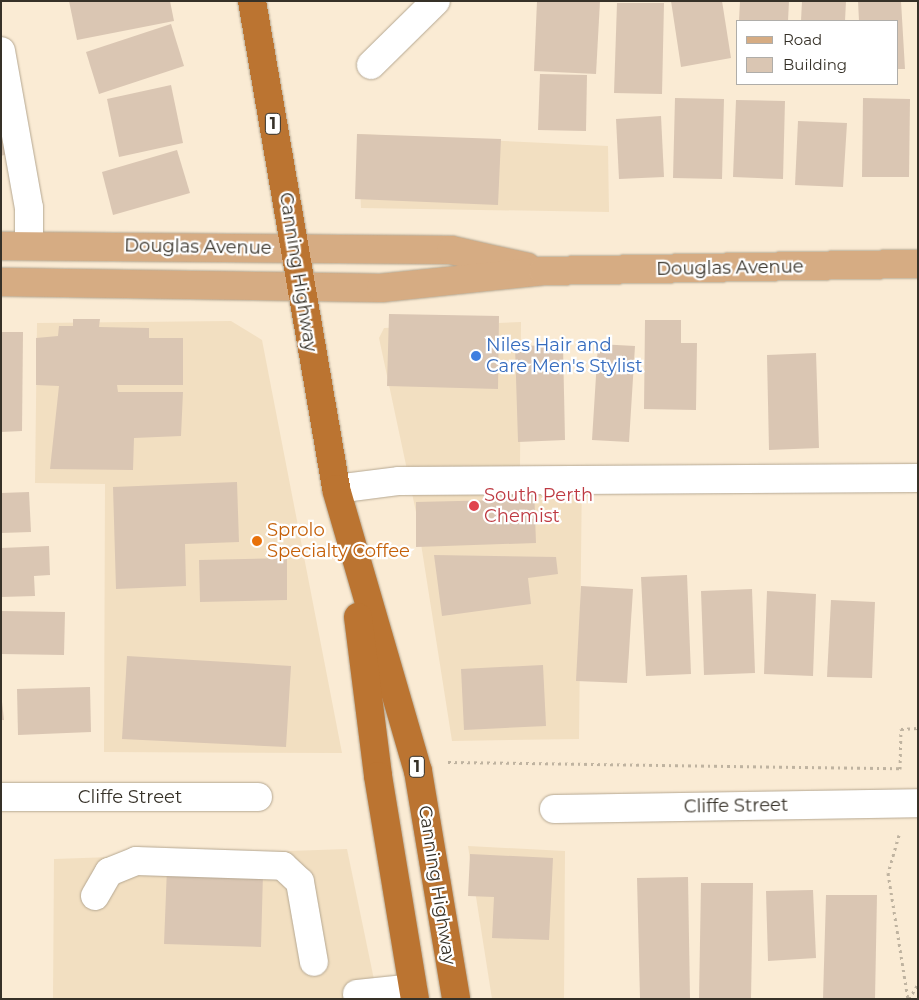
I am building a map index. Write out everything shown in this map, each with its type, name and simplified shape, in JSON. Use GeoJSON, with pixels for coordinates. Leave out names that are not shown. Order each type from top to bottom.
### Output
{"type":"FeatureCollection","features":[{"type":"Feature","properties":{"kind":"highway","name":"Canning Highway"},"geometry":{"type":"LineString","coordinates":[[252,1],[292,248],[336,489],[349,541],[418,771],[456,999]]}},
{"type":"Feature","properties":{"kind":"highway","name":"Canning Highway"},"geometry":{"type":"LineString","coordinates":[[349,541],[378,776],[414,994]]}},
{"type":"Feature","properties":{"kind":"main road","name":"Douglas Avenue"},"geometry":{"type":"LineString","coordinates":[[1,246],[29,244],[451,250],[543,271]]}},
{"type":"Feature","properties":{"kind":"main road","name":"Douglas Avenue"},"geometry":{"type":"LineString","coordinates":[[1,282],[300,286],[452,284],[543,271],[918,264]]}},
{"type":"Feature","properties":{"kind":"street"},"geometry":{"type":"LineString","coordinates":[[371,65],[436,1]]}},
{"type":"Feature","properties":{"kind":"street"},"geometry":{"type":"LineString","coordinates":[[1,51],[29,208],[29,244]]}},
{"type":"Feature","properties":{"kind":"street"},"geometry":{"type":"LineString","coordinates":[[336,489],[399,481],[918,478]]}},
{"type":"Feature","properties":{"kind":"street","name":"Cliffe Street"},"geometry":{"type":"LineString","coordinates":[[1,796],[258,797]]}},
{"type":"Feature","properties":{"kind":"street","name":"Cliffe Street"},"geometry":{"type":"LineString","coordinates":[[554,810],[909,803]]}},
{"type":"Feature","properties":{"kind":"street"},"geometry":{"type":"LineString","coordinates":[[95,896],[109,872],[136,861],[283,866],[300,882],[314,962]]}},
{"type":"Feature","properties":{"kind":"street"},"geometry":{"type":"LineString","coordinates":[[357,994],[414,994]]}},
{"type":"Feature","properties":{"kind":"path"},"geometry":{"type":"LineString","coordinates":[[908,999],[888,873],[909,803],[900,768],[901,729],[918,728]]}},
{"type":"Feature","properties":{"kind":"path"},"geometry":{"type":"LineString","coordinates":[[444,762],[900,768]]}},
{"type":"Feature","properties":{"kind":"path"},"geometry":{"type":"LineString","coordinates":[[908,999],[918,984]]}},
{"type":"Feature","properties":{"kind":"shaded area"},"geometry":{"type":"Polygon","coordinates":[[[358,134],[608,146],[609,212],[361,208],[358,134]]]}},
{"type":"Feature","properties":{"kind":"shaded area"},"geometry":{"type":"Polygon","coordinates":[[[231,321],[262,340],[342,753],[104,752],[105,484],[35,483],[37,323],[231,321]]]}},
{"type":"Feature","properties":{"kind":"shaded area"},"geometry":{"type":"Polygon","coordinates":[[[521,322],[520,469],[582,471],[579,739],[452,741],[416,512],[379,338],[384,328],[521,322]]]}},
{"type":"Feature","properties":{"kind":"shaded area"},"geometry":{"type":"Polygon","coordinates":[[[468,846],[565,851],[564,999],[492,999],[468,846]]]}},
{"type":"Feature","properties":{"kind":"shaded area"},"geometry":{"type":"Polygon","coordinates":[[[347,849],[378,999],[53,999],[54,859],[347,849]]]}},
{"type":"Feature","properties":{"kind":"building"},"geometry":{"type":"Polygon","coordinates":[[[69,1],[170,1],[174,21],[77,40],[69,1]]]}},
{"type":"Feature","properties":{"kind":"building"},"geometry":{"type":"Polygon","coordinates":[[[537,1],[600,1],[596,74],[534,71],[537,1]]]}},
{"type":"Feature","properties":{"kind":"building"},"geometry":{"type":"Polygon","coordinates":[[[671,1],[722,1],[731,58],[681,67],[671,1]]]}},
{"type":"Feature","properties":{"kind":"building"},"geometry":{"type":"Polygon","coordinates":[[[740,1],[789,1],[788,20],[739,20],[740,1]]]}},
{"type":"Feature","properties":{"kind":"building"},"geometry":{"type":"Polygon","coordinates":[[[802,1],[846,1],[845,20],[801,20],[802,1]]]}},
{"type":"Feature","properties":{"kind":"building"},"geometry":{"type":"Polygon","coordinates":[[[858,1],[901,1],[905,69],[899,69],[899,20],[859,20],[858,1]]]}},
{"type":"Feature","properties":{"kind":"building"},"geometry":{"type":"Polygon","coordinates":[[[617,3],[664,3],[662,94],[614,93],[617,3]]]}},
{"type":"Feature","properties":{"kind":"building"},"geometry":{"type":"Polygon","coordinates":[[[171,24],[184,66],[99,94],[86,52],[171,24]]]}},
{"type":"Feature","properties":{"kind":"building"},"geometry":{"type":"Polygon","coordinates":[[[540,74],[587,75],[586,131],[538,130],[540,74]]]}},
{"type":"Feature","properties":{"kind":"building"},"geometry":{"type":"Polygon","coordinates":[[[171,85],[183,143],[119,157],[107,99],[171,85]]]}},
{"type":"Feature","properties":{"kind":"building"},"geometry":{"type":"Polygon","coordinates":[[[675,98],[724,99],[722,179],[673,178],[675,98]]]}},
{"type":"Feature","properties":{"kind":"building"},"geometry":{"type":"Polygon","coordinates":[[[863,98],[910,99],[909,177],[862,177],[863,98]]]}},
{"type":"Feature","properties":{"kind":"building"},"geometry":{"type":"Polygon","coordinates":[[[736,100],[785,101],[783,179],[733,177],[736,100]]]}},
{"type":"Feature","properties":{"kind":"building"},"geometry":{"type":"Polygon","coordinates":[[[661,116],[664,177],[619,179],[616,119],[661,116]]]}},
{"type":"Feature","properties":{"kind":"building"},"geometry":{"type":"Polygon","coordinates":[[[798,121],[847,123],[843,187],[795,185],[798,121]]]}},
{"type":"Feature","properties":{"kind":"building"},"geometry":{"type":"Polygon","coordinates":[[[1,134],[7,154],[1,156],[1,134]]]}},
{"type":"Feature","properties":{"kind":"building"},"geometry":{"type":"Polygon","coordinates":[[[357,134],[501,139],[498,205],[355,199],[357,134]]]}},
{"type":"Feature","properties":{"kind":"building"},"geometry":{"type":"Polygon","coordinates":[[[177,150],[190,193],[113,215],[102,172],[177,150]]]}},
{"type":"Feature","properties":{"kind":"building"},"geometry":{"type":"Polygon","coordinates":[[[389,314],[499,316],[498,389],[387,386],[389,314]]]}},
{"type":"Feature","properties":{"kind":"building"},"geometry":{"type":"Polygon","coordinates":[[[73,319],[100,319],[99,327],[149,328],[149,338],[183,338],[183,385],[117,385],[118,392],[183,392],[181,436],[134,438],[133,470],[50,469],[59,386],[36,385],[36,338],[58,336],[59,326],[73,326],[73,319]]]}},
{"type":"Feature","properties":{"kind":"building"},"geometry":{"type":"Polygon","coordinates":[[[645,320],[681,320],[681,343],[697,343],[696,410],[644,409],[645,320]]]}},
{"type":"Feature","properties":{"kind":"building"},"geometry":{"type":"Polygon","coordinates":[[[1,332],[23,332],[22,431],[1,432],[1,332]]]}},
{"type":"Feature","properties":{"kind":"building"},"geometry":{"type":"Polygon","coordinates":[[[598,344],[635,346],[629,442],[592,440],[598,344]]]}},
{"type":"Feature","properties":{"kind":"building"},"geometry":{"type":"Polygon","coordinates":[[[563,345],[565,440],[518,442],[515,346],[563,345]]]}},
{"type":"Feature","properties":{"kind":"building"},"geometry":{"type":"Polygon","coordinates":[[[816,353],[819,448],[769,450],[767,355],[816,353]]]}},
{"type":"Feature","properties":{"kind":"building"},"geometry":{"type":"Polygon","coordinates":[[[237,482],[239,542],[185,544],[186,586],[116,589],[113,487],[237,482]]]}},
{"type":"Feature","properties":{"kind":"building"},"geometry":{"type":"Polygon","coordinates":[[[534,486],[536,543],[416,547],[416,502],[501,500],[500,487],[534,486]]]}},
{"type":"Feature","properties":{"kind":"building"},"geometry":{"type":"Polygon","coordinates":[[[29,492],[31,532],[1,533],[1,493],[29,492]]]}},
{"type":"Feature","properties":{"kind":"building"},"geometry":{"type":"Polygon","coordinates":[[[49,546],[50,575],[34,576],[35,596],[1,597],[1,548],[49,546]]]}},
{"type":"Feature","properties":{"kind":"building"},"geometry":{"type":"Polygon","coordinates":[[[434,555],[556,557],[558,574],[528,578],[531,604],[442,616],[434,555]]]}},
{"type":"Feature","properties":{"kind":"building"},"geometry":{"type":"Polygon","coordinates":[[[287,558],[287,600],[200,602],[199,560],[287,558]]]}},
{"type":"Feature","properties":{"kind":"building"},"geometry":{"type":"Polygon","coordinates":[[[687,575],[691,674],[646,676],[641,577],[687,575]]]}},
{"type":"Feature","properties":{"kind":"building"},"geometry":{"type":"Polygon","coordinates":[[[581,586],[633,589],[627,683],[576,681],[581,586]]]}},
{"type":"Feature","properties":{"kind":"building"},"geometry":{"type":"Polygon","coordinates":[[[752,589],[755,673],[704,675],[701,591],[752,589]]]}},
{"type":"Feature","properties":{"kind":"building"},"geometry":{"type":"Polygon","coordinates":[[[767,591],[816,594],[813,676],[764,674],[767,591]]]}},
{"type":"Feature","properties":{"kind":"building"},"geometry":{"type":"Polygon","coordinates":[[[831,600],[875,602],[872,678],[827,677],[831,600]]]}},
{"type":"Feature","properties":{"kind":"building"},"geometry":{"type":"Polygon","coordinates":[[[1,611],[65,612],[64,655],[1,654],[1,611]]]}},
{"type":"Feature","properties":{"kind":"building"},"geometry":{"type":"Polygon","coordinates":[[[127,656],[291,666],[286,747],[122,739],[127,656]]]}},
{"type":"Feature","properties":{"kind":"building"},"geometry":{"type":"Polygon","coordinates":[[[543,665],[546,726],[464,730],[461,669],[543,665]]]}},
{"type":"Feature","properties":{"kind":"building"},"geometry":{"type":"Polygon","coordinates":[[[90,687],[91,732],[18,735],[17,689],[90,687]]]}},
{"type":"Feature","properties":{"kind":"building"},"geometry":{"type":"Polygon","coordinates":[[[1,693],[4,720],[1,720],[1,693]]]}},
{"type":"Feature","properties":{"kind":"building"},"geometry":{"type":"Polygon","coordinates":[[[470,854],[553,858],[549,940],[492,938],[494,897],[468,896],[470,854]]]}},
{"type":"Feature","properties":{"kind":"building"},"geometry":{"type":"Polygon","coordinates":[[[167,868],[263,873],[261,947],[164,944],[167,868]]]}},
{"type":"Feature","properties":{"kind":"building"},"geometry":{"type":"Polygon","coordinates":[[[688,877],[690,999],[640,999],[637,878],[688,877]]]}},
{"type":"Feature","properties":{"kind":"building"},"geometry":{"type":"Polygon","coordinates":[[[701,883],[753,883],[751,999],[699,999],[701,883]]]}},
{"type":"Feature","properties":{"kind":"building"},"geometry":{"type":"Polygon","coordinates":[[[813,890],[816,958],[768,961],[766,891],[813,890]]]}},
{"type":"Feature","properties":{"kind":"building"},"geometry":{"type":"Polygon","coordinates":[[[826,895],[877,895],[875,999],[823,999],[826,895]]]}},
{"type":"Feature","properties":{"kind":"place","name":"Niles Hair and Care Men's Stylist"},"geometry":{"type":"Point","coordinates":[476,356]}},
{"type":"Feature","properties":{"kind":"place","name":"South Perth Chemist"},"geometry":{"type":"Point","coordinates":[474,506]}},
{"type":"Feature","properties":{"kind":"place","name":"Sprolo Specialty Coffee"},"geometry":{"type":"Point","coordinates":[257,541]}}]}
